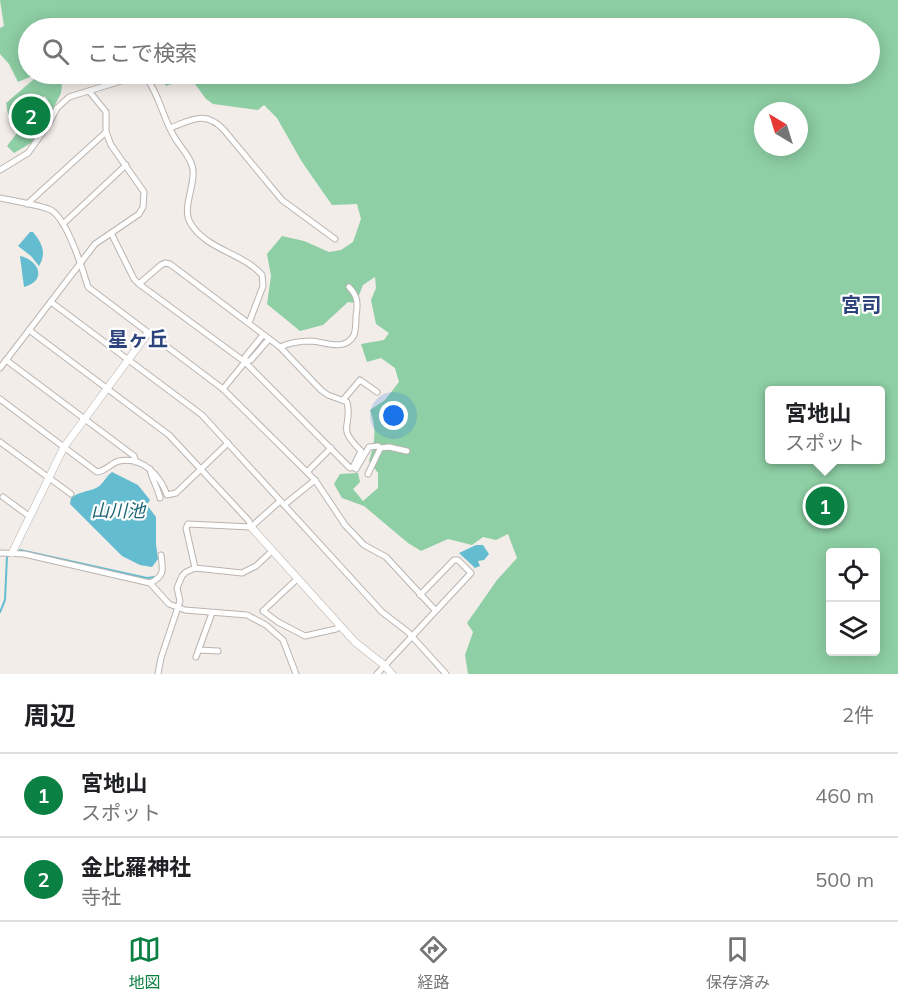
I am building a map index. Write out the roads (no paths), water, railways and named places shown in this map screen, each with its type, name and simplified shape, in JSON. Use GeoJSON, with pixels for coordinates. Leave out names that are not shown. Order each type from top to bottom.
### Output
{"type":"FeatureCollection","features":[{"type":"Feature","properties":{"kind":"street"},"geometry":{"type":"LineString","coordinates":[[0,170],[28,153],[63,101],[110,84]]}},
{"type":"Feature","properties":{"kind":"street"},"geometry":{"type":"LineString","coordinates":[[150,84],[170,128],[192,165],[193,177],[187,212],[189,221],[210,242],[253,266],[262,275],[263,286],[249,323]]}},
{"type":"Feature","properties":{"kind":"street"},"geometry":{"type":"LineString","coordinates":[[0,368],[95,244],[139,213],[145,200],[141,185],[111,145],[106,132],[106,112],[89,91]]}},
{"type":"Feature","properties":{"kind":"street"},"geometry":{"type":"LineString","coordinates":[[170,128],[202,118],[213,120],[282,200],[335,240]]}},
{"type":"Feature","properties":{"kind":"street"},"geometry":{"type":"LineString","coordinates":[[27,204],[106,132]]}},
{"type":"Feature","properties":{"kind":"street"},"geometry":{"type":"LineString","coordinates":[[63,224],[126,165]]}},
{"type":"Feature","properties":{"kind":"street"},"geometry":{"type":"LineString","coordinates":[[0,198],[52,210],[63,224],[81,262],[88,287],[223,389],[315,480],[345,525],[364,544],[386,557],[435,610]]}},
{"type":"Feature","properties":{"kind":"street"},"geometry":{"type":"LineString","coordinates":[[111,233],[134,279],[139,284],[245,363],[350,468],[356,469],[369,447],[388,447],[407,451]]}},
{"type":"Feature","properties":{"kind":"street"},"geometry":{"type":"LineString","coordinates":[[139,284],[161,265],[170,264],[280,347],[321,390],[344,400],[348,406],[345,431],[348,438],[361,451],[353,467]]}},
{"type":"Feature","properties":{"kind":"street"},"geometry":{"type":"LineString","coordinates":[[280,347],[304,341],[337,345],[348,341],[355,333],[357,300],[355,293],[349,287]]}},
{"type":"Feature","properties":{"kind":"street"},"geometry":{"type":"LineString","coordinates":[[51,302],[196,409],[382,612],[412,636],[446,674]]}},
{"type":"Feature","properties":{"kind":"street"},"geometry":{"type":"LineString","coordinates":[[29,330],[169,435],[249,521],[251,527],[340,626],[388,671]]}},
{"type":"Feature","properties":{"kind":"street"},"geometry":{"type":"LineString","coordinates":[[12,553],[64,447],[148,333]]}},
{"type":"Feature","properties":{"kind":"street"},"geometry":{"type":"LineString","coordinates":[[245,363],[245,357],[263,334]]}},
{"type":"Feature","properties":{"kind":"street"},"geometry":{"type":"LineString","coordinates":[[223,389],[269,339]]}},
{"type":"Feature","properties":{"kind":"street"},"geometry":{"type":"LineString","coordinates":[[6,360],[134,456],[136,462]]}},
{"type":"Feature","properties":{"kind":"street"},"geometry":{"type":"LineString","coordinates":[[344,400],[360,380],[377,392]]}},
{"type":"Feature","properties":{"kind":"street"},"geometry":{"type":"LineString","coordinates":[[0,399],[97,472],[102,472],[120,461],[136,462],[150,469],[159,478],[167,495],[176,493],[228,443]]}},
{"type":"Feature","properties":{"kind":"street"},"geometry":{"type":"LineString","coordinates":[[0,442],[71,494]]}},
{"type":"Feature","properties":{"kind":"street"},"geometry":{"type":"LineString","coordinates":[[307,472],[331,448]]}},
{"type":"Feature","properties":{"kind":"street"},"geometry":{"type":"LineString","coordinates":[[368,474],[380,448]]}},
{"type":"Feature","properties":{"kind":"street"},"geometry":{"type":"LineString","coordinates":[[150,469],[160,498]]}},
{"type":"Feature","properties":{"kind":"street"},"geometry":{"type":"LineString","coordinates":[[195,568],[186,528],[188,524],[251,527],[315,480]]}},
{"type":"Feature","properties":{"kind":"street"},"geometry":{"type":"LineString","coordinates":[[3,497],[29,516]]}},
{"type":"Feature","properties":{"kind":"street"},"geometry":{"type":"LineString","coordinates":[[158,674],[180,601],[177,588],[186,572],[195,568],[242,573],[256,566],[272,551]]}},
{"type":"Feature","properties":{"kind":"street"},"geometry":{"type":"LineString","coordinates":[[0,553],[47,559],[150,583],[169,604],[177,608],[247,615],[271,629],[283,640],[296,674]]}},
{"type":"Feature","properties":{"kind":"street"},"geometry":{"type":"LineString","coordinates":[[150,583],[162,576],[161,555]]}},
{"type":"Feature","properties":{"kind":"street"},"geometry":{"type":"LineString","coordinates":[[377,674],[388,671],[412,636],[471,573],[458,560],[454,560],[420,595]]}},
{"type":"Feature","properties":{"kind":"street"},"geometry":{"type":"LineString","coordinates":[[297,579],[263,611],[297,634],[305,636],[340,626]]}},
{"type":"Feature","properties":{"kind":"street"},"geometry":{"type":"LineString","coordinates":[[196,657],[212,613]]}},
{"type":"Feature","properties":{"kind":"street"},"geometry":{"type":"LineString","coordinates":[[200,650],[218,651]]}},
{"type":"Feature","properties":{"kind":"water"},"geometry":{"type":"Polygon","coordinates":[[[30,232],[33,232],[41,244],[43,257],[39,266],[18,246],[30,232]]]}},
{"type":"Feature","properties":{"kind":"water"},"geometry":{"type":"Polygon","coordinates":[[[20,256],[31,261],[38,270],[36,280],[24,287],[20,256]]]}},
{"type":"Feature","properties":{"kind":"water","name":"山川池"},"geometry":{"type":"Polygon","coordinates":[[[112,472],[138,485],[150,500],[147,505],[156,517],[158,559],[152,567],[140,565],[122,556],[70,504],[71,498],[97,488],[112,472]]]}},
{"type":"Feature","properties":{"kind":"water"},"geometry":{"type":"Polygon","coordinates":[[[476,545],[483,545],[489,554],[484,560],[478,561],[480,566],[475,568],[459,553],[476,545]]]}},
{"type":"Feature","properties":{"kind":"waterway"},"geometry":{"type":"LineString","coordinates":[[20,550],[147,578],[155,577]]}},
{"type":"Feature","properties":{"kind":"waterway"},"geometry":{"type":"LineString","coordinates":[[0,612],[5,600],[7,556]]}},
{"type":"Feature","properties":{"kind":"place","name":"金比羅神社"},"geometry":{"type":"Point","coordinates":[31,116]}},
{"type":"Feature","properties":{"kind":"place","name":"宮地山"},"geometry":{"type":"Point","coordinates":[825,506]}},
{"type":"Feature","properties":{"kind":"district","name":"宮司"},"geometry":{"type":"Point","coordinates":[861,304]}},
{"type":"Feature","properties":{"kind":"district","name":"星ヶ丘"},"geometry":{"type":"Point","coordinates":[138,338]}}]}
